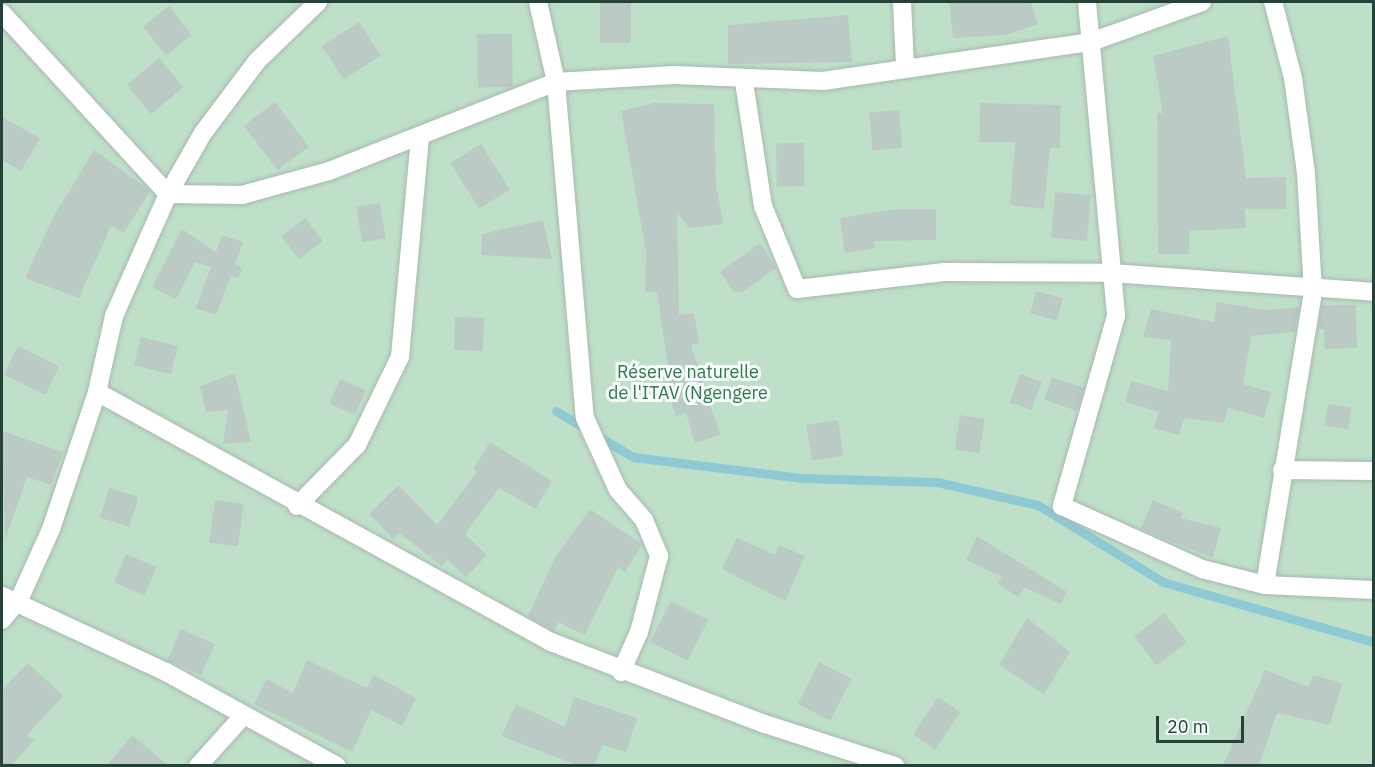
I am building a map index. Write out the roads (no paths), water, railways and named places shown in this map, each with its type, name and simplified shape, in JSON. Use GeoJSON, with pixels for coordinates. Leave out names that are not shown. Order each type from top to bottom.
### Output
{"type":"FeatureCollection","features":[{"type":"Feature","properties":{"kind":"street"},"geometry":{"type":"LineString","coordinates":[[2,620],[10,598],[69,484],[97,392],[114,316],[168,194],[203,133],[257,61],[318,2]]}},
{"type":"Feature","properties":{"kind":"street"},"geometry":{"type":"LineString","coordinates":[[538,2],[556,82],[585,415],[618,490],[644,520],[659,556],[649,602],[621,672]]}},
{"type":"Feature","properties":{"kind":"street"},"geometry":{"type":"LineString","coordinates":[[902,2],[905,66]]}},
{"type":"Feature","properties":{"kind":"street"},"geometry":{"type":"LineString","coordinates":[[1087,2],[1116,316],[1062,506],[1202,570],[1265,585],[1374,590]]}},
{"type":"Feature","properties":{"kind":"street"},"geometry":{"type":"LineString","coordinates":[[2,13],[168,194],[242,195],[329,171],[556,82],[674,75],[744,82],[823,81],[905,66],[1091,42],[1202,2]]}},
{"type":"Feature","properties":{"kind":"street"},"geometry":{"type":"LineString","coordinates":[[1265,585],[1313,291],[1303,152],[1293,78],[1273,2]]}},
{"type":"Feature","properties":{"kind":"street"},"geometry":{"type":"LineString","coordinates":[[744,82],[764,206],[797,290],[944,272],[1111,273],[1313,291],[1374,292]]}},
{"type":"Feature","properties":{"kind":"street"},"geometry":{"type":"LineString","coordinates":[[297,506],[357,445],[400,357],[420,136]]}},
{"type":"Feature","properties":{"kind":"street"},"geometry":{"type":"LineString","coordinates":[[97,392],[481,608],[621,672],[895,765]]}},
{"type":"Feature","properties":{"kind":"street"},"geometry":{"type":"LineString","coordinates":[[1282,470],[1374,471]]}},
{"type":"Feature","properties":{"kind":"street"},"geometry":{"type":"LineString","coordinates":[[10,598],[337,765]]}},
{"type":"Feature","properties":{"kind":"street"},"geometry":{"type":"LineString","coordinates":[[198,765],[243,716]]}},
{"type":"Feature","properties":{"kind":"waterway"},"geometry":{"type":"LineString","coordinates":[[556,411],[633,457],[801,478],[937,482],[1038,505],[1163,582],[1374,642]]}},
{"type":"Feature","properties":{"kind":"park label","name":"Réserve naturelle de l'ITAV (Ngengere"},"geometry":{"type":"Point","coordinates":[688,383]}}]}
